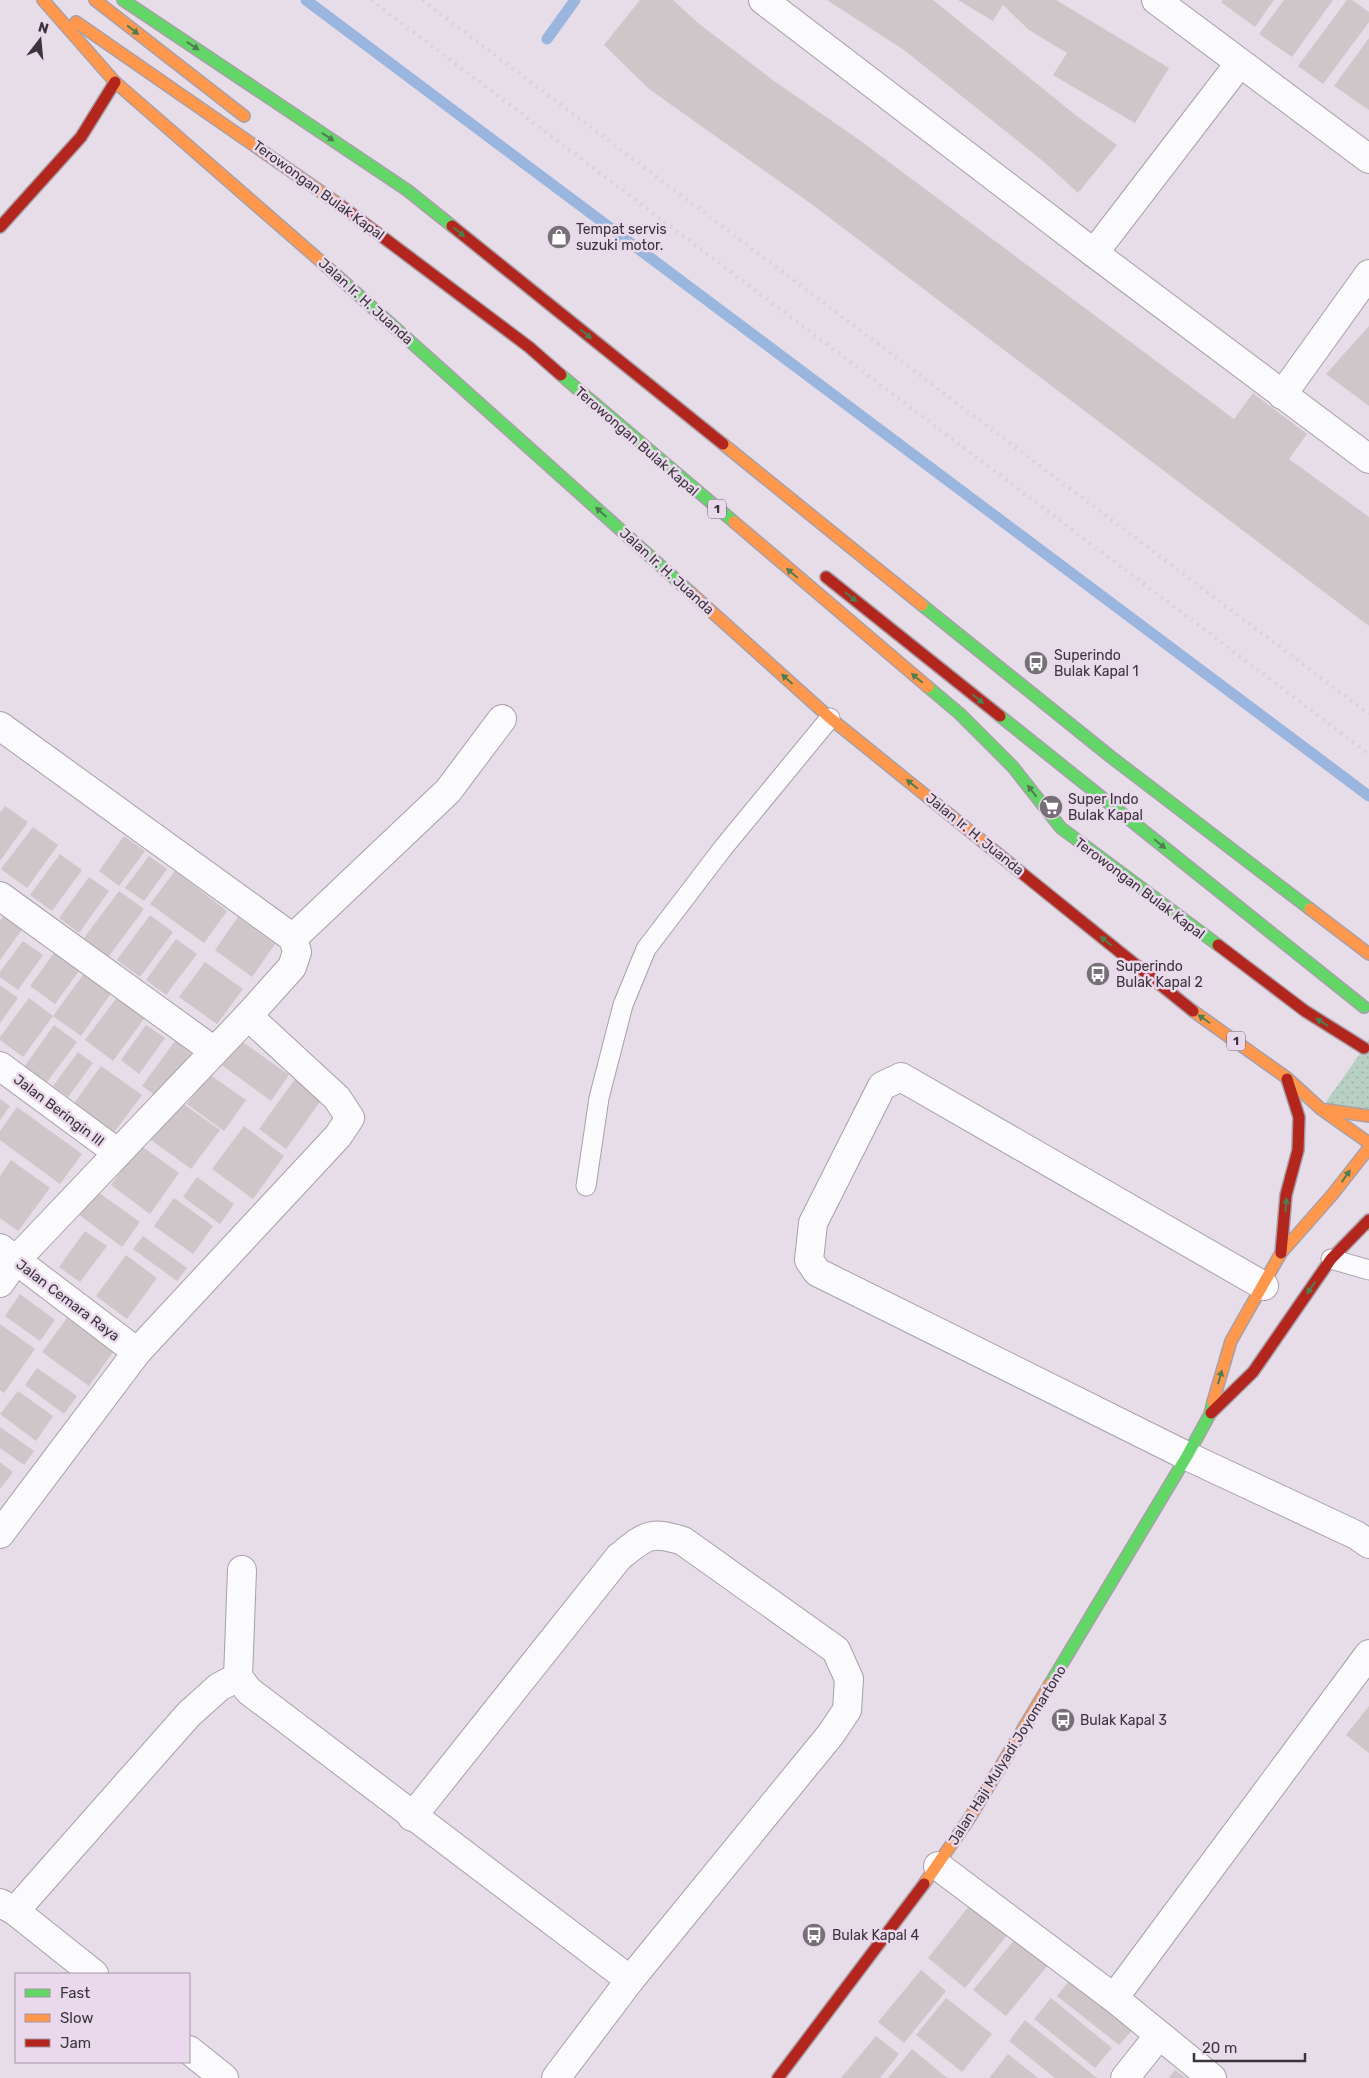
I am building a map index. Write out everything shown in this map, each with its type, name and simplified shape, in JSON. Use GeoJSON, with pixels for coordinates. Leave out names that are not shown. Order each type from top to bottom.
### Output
{"type":"FeatureCollection","features":[{"type":"Feature","properties":{"kind":"main road","name":"Jalan Ir. H. Juanda"},"geometry":{"type":"LineString","coordinates":[[43,0],[115,82],[326,265],[830,718],[1184,1005],[1287,1078],[1321,1109]]}},
{"type":"Feature","properties":{"kind":"main road","name":"Terowongan Bulak Kapal"},"geometry":{"type":"LineString","coordinates":[[43,0],[364,221],[529,347],[960,714],[1013,767],[1061,828],[1305,1011],[1364,1048]]}},
{"type":"Feature","properties":{"kind":"main road","name":"Terowongan Bulak Kapal"},"geometry":{"type":"LineString","coordinates":[[95,0],[252,122]]}},
{"type":"Feature","properties":{"kind":"main road"},"geometry":{"type":"LineString","coordinates":[[123,0],[407,190],[1103,750],[1369,954]]}},
{"type":"Feature","properties":{"kind":"main road"},"geometry":{"type":"LineString","coordinates":[[0,227],[81,137],[100,110],[115,82]]}},
{"type":"Feature","properties":{"kind":"main road","name":"Terowongan Bulak Kapal"},"geometry":{"type":"LineString","coordinates":[[338,189],[519,329],[680,460]]}},
{"type":"Feature","properties":{"kind":"main road"},"geometry":{"type":"LineString","coordinates":[[820,572],[1364,1007]]}},
{"type":"Feature","properties":{"kind":"main road"},"geometry":{"type":"LineString","coordinates":[[1281,1254],[1286,1195],[1298,1150],[1299,1117],[1287,1078]]}},
{"type":"Feature","properties":{"kind":"main road"},"geometry":{"type":"LineString","coordinates":[[1321,1109],[1369,1116]]}},
{"type":"Feature","properties":{"kind":"main road","name":"1"},"geometry":{"type":"LineString","coordinates":[[1321,1109],[1369,1143]]}},
{"type":"Feature","properties":{"kind":"main road"},"geometry":{"type":"LineString","coordinates":[[1210,1414],[1231,1341],[1281,1254],[1332,1195],[1369,1148]]}},
{"type":"Feature","properties":{"kind":"main road"},"geometry":{"type":"LineString","coordinates":[[1210,1414],[1253,1372],[1331,1259],[1368,1222]]}},
{"type":"Feature","properties":{"kind":"main road","name":"Jalan Haji Mulyadi Joyomartono"},"geometry":{"type":"LineString","coordinates":[[778,2078],[860,1972],[938,1866],[1043,1698],[1210,1414]]}},
{"type":"Feature","properties":{"kind":"street"},"geometry":{"type":"LineString","coordinates":[[763,0],[1094,253],[1369,458]]}},
{"type":"Feature","properties":{"kind":"street"},"geometry":{"type":"LineString","coordinates":[[1156,0],[1239,64],[1369,159]]}},
{"type":"Feature","properties":{"kind":"street"},"geometry":{"type":"LineString","coordinates":[[1094,253],[1239,64]]}},
{"type":"Feature","properties":{"kind":"street"},"geometry":{"type":"LineString","coordinates":[[1282,395],[1369,274]]}},
{"type":"Feature","properties":{"kind":"street"},"geometry":{"type":"LineString","coordinates":[[293,938],[448,791],[502,719]]}},
{"type":"Feature","properties":{"kind":"street"},"geometry":{"type":"LineString","coordinates":[[0,726],[293,938],[297,952],[292,967],[118,1153],[8,1254],[0,1283]]}},
{"type":"Feature","properties":{"kind":"street"},"geometry":{"type":"LineString","coordinates":[[0,896],[214,1051]]}},
{"type":"Feature","properties":{"kind":"street"},"geometry":{"type":"LineString","coordinates":[[0,1534],[137,1352],[338,1136],[350,1118],[337,1098],[248,1016]]}},
{"type":"Feature","properties":{"kind":"street","name":"Jalan Beringin III"},"geometry":{"type":"LineString","coordinates":[[0,1066],[118,1153]]}},
{"type":"Feature","properties":{"kind":"street"},"geometry":{"type":"LineString","coordinates":[[1264,1286],[901,1077],[882,1086],[814,1223],[809,1260],[817,1272],[1187,1456],[1356,1534],[1369,1544]]}},
{"type":"Feature","properties":{"kind":"street","name":"Jalan Cemara Raya"},"geometry":{"type":"LineString","coordinates":[[8,1254],[137,1352]]}},
{"type":"Feature","properties":{"kind":"street"},"geometry":{"type":"LineString","coordinates":[[412,1816],[619,1557],[645,1536],[662,1534],[683,1541],[836,1650],[850,1679],[847,1710],[831,1734],[630,1980],[556,2078]]}},
{"type":"Feature","properties":{"kind":"street"},"geometry":{"type":"LineString","coordinates":[[242,1570],[238,1677],[249,1691],[630,1980]]}},
{"type":"Feature","properties":{"kind":"street"},"geometry":{"type":"LineString","coordinates":[[1114,1998],[1369,1654]]}},
{"type":"Feature","properties":{"kind":"street"},"geometry":{"type":"LineString","coordinates":[[93,1973],[8,1907],[189,1714],[219,1687],[238,1677]]}},
{"type":"Feature","properties":{"kind":"street"},"geometry":{"type":"LineString","coordinates":[[938,1866],[1114,1998],[1212,2078]]}},
{"type":"Feature","properties":{"kind":"street"},"geometry":{"type":"LineString","coordinates":[[1125,2078],[1159,2035]]}},
{"type":"Feature","properties":{"kind":"street"},"geometry":{"type":"LineString","coordinates":[[190,2051],[224,2078]]}},
{"type":"Feature","properties":{"kind":"lane"},"geometry":{"type":"LineString","coordinates":[[586,1186],[604,1079],[623,1005],[646,949],[723,848],[830,718]]}},
{"type":"Feature","properties":{"kind":"lane"},"geometry":{"type":"LineString","coordinates":[[1331,1259],[1369,1270]]}},
{"type":"Feature","properties":{"kind":"green space"},"geometry":{"type":"Polygon","coordinates":[[[1369,1039],[1369,1116],[1321,1109],[1364,1048],[1369,1039]]]}},
{"type":"Feature","properties":{"kind":"building"},"geometry":{"type":"Polygon","coordinates":[[[640,0],[673,0],[698,23],[774,81],[858,139],[1234,419],[1253,393],[1307,434],[1289,459],[1369,517],[1369,626],[810,203],[649,89],[604,45],[640,0]]]}},
{"type":"Feature","properties":{"kind":"building"},"geometry":{"type":"Polygon","coordinates":[[[827,0],[933,0],[1078,117],[1117,145],[1078,193],[1043,161],[904,50],[827,0]]]}},
{"type":"Feature","properties":{"kind":"building"},"geometry":{"type":"Polygon","coordinates":[[[958,0],[1056,0],[1169,68],[1135,123],[1053,75],[1067,53],[1029,30],[1003,5],[993,21],[958,0]]]}},
{"type":"Feature","properties":{"kind":"building"},"geometry":{"type":"Polygon","coordinates":[[[1223,0],[1274,0],[1255,27],[1221,2],[1223,0]]]}},
{"type":"Feature","properties":{"kind":"building"},"geometry":{"type":"Polygon","coordinates":[[[1284,0],[1333,0],[1292,57],[1259,34],[1284,0]]]}},
{"type":"Feature","properties":{"kind":"building"},"geometry":{"type":"Polygon","coordinates":[[[1347,0],[1352,0],[1369,12],[1369,22],[1323,84],[1298,66],[1347,0]]]}},
{"type":"Feature","properties":{"kind":"building"},"geometry":{"type":"Polygon","coordinates":[[[1369,38],[1369,110],[1334,86],[1369,38]]]}},
{"type":"Feature","properties":{"kind":"building"},"geometry":{"type":"Polygon","coordinates":[[[1369,326],[1369,406],[1326,374],[1369,326]]]}},
{"type":"Feature","properties":{"kind":"building"},"geometry":{"type":"Polygon","coordinates":[[[5,806],[28,822],[0,861],[0,813],[5,806]]]}},
{"type":"Feature","properties":{"kind":"building"},"geometry":{"type":"Polygon","coordinates":[[[33,827],[58,845],[27,888],[1,869],[33,827]]]}},
{"type":"Feature","properties":{"kind":"building"},"geometry":{"type":"Polygon","coordinates":[[[124,836],[145,851],[119,886],[99,871],[124,836]]]}},
{"type":"Feature","properties":{"kind":"building"},"geometry":{"type":"Polygon","coordinates":[[[60,854],[82,870],[52,911],[30,895],[60,854]]]}},
{"type":"Feature","properties":{"kind":"building"},"geometry":{"type":"Polygon","coordinates":[[[149,856],[167,869],[144,901],[125,888],[149,856]]]}},
{"type":"Feature","properties":{"kind":"building"},"geometry":{"type":"Polygon","coordinates":[[[175,871],[227,911],[204,943],[150,904],[175,871]]]}},
{"type":"Feature","properties":{"kind":"building"},"geometry":{"type":"Polygon","coordinates":[[[89,877],[109,891],[79,933],[59,918],[89,877]]]}},
{"type":"Feature","properties":{"kind":"building"},"geometry":{"type":"Polygon","coordinates":[[[119,891],[144,909],[109,956],[84,938],[119,891]]]}},
{"type":"Feature","properties":{"kind":"building"},"geometry":{"type":"Polygon","coordinates":[[[4,915],[23,928],[0,960],[0,921],[4,915]]]}},
{"type":"Feature","properties":{"kind":"building"},"geometry":{"type":"Polygon","coordinates":[[[150,915],[173,932],[140,977],[117,960],[150,915]]]}},
{"type":"Feature","properties":{"kind":"building"},"geometry":{"type":"Polygon","coordinates":[[[238,917],[275,944],[252,977],[215,950],[238,917]]]}},
{"type":"Feature","properties":{"kind":"building"},"geometry":{"type":"Polygon","coordinates":[[[176,939],[197,954],[166,995],[146,980],[176,939]]]}},
{"type":"Feature","properties":{"kind":"building"},"geometry":{"type":"Polygon","coordinates":[[[23,941],[43,955],[18,990],[0,977],[0,972],[23,941]]]}},
{"type":"Feature","properties":{"kind":"building"},"geometry":{"type":"Polygon","coordinates":[[[54,953],[79,971],[55,1004],[30,986],[54,953]]]}},
{"type":"Feature","properties":{"kind":"building"},"geometry":{"type":"Polygon","coordinates":[[[205,962],[243,989],[217,1024],[179,997],[205,962]]]}},
{"type":"Feature","properties":{"kind":"building"},"geometry":{"type":"Polygon","coordinates":[[[85,972],[112,992],[81,1036],[53,1016],[85,972]]]}},
{"type":"Feature","properties":{"kind":"building"},"geometry":{"type":"Polygon","coordinates":[[[0,985],[18,998],[0,1023],[0,985]]]}},
{"type":"Feature","properties":{"kind":"building"},"geometry":{"type":"Polygon","coordinates":[[[118,996],[146,1016],[113,1061],[85,1040],[118,996]]]}},
{"type":"Feature","properties":{"kind":"building"},"geometry":{"type":"Polygon","coordinates":[[[29,998],[53,1016],[23,1057],[0,1040],[0,1037],[29,998]]]}},
{"type":"Feature","properties":{"kind":"building"},"geometry":{"type":"Polygon","coordinates":[[[54,1025],[77,1042],[44,1086],[22,1070],[54,1025]]]}},
{"type":"Feature","properties":{"kind":"building"},"geometry":{"type":"Polygon","coordinates":[[[146,1025],[165,1038],[139,1074],[121,1060],[146,1025]]]}},
{"type":"Feature","properties":{"kind":"building"},"geometry":{"type":"Polygon","coordinates":[[[237,1038],[289,1075],[271,1101],[219,1063],[237,1038]]]}},
{"type":"Feature","properties":{"kind":"building"},"geometry":{"type":"Polygon","coordinates":[[[175,1041],[191,1054],[159,1098],[142,1086],[175,1041]]]}},
{"type":"Feature","properties":{"kind":"building"},"geometry":{"type":"Polygon","coordinates":[[[78,1052],[93,1063],[68,1097],[53,1086],[78,1052]]]}},
{"type":"Feature","properties":{"kind":"building"},"geometry":{"type":"Polygon","coordinates":[[[101,1066],[142,1095],[112,1135],[72,1106],[101,1066]]]}},
{"type":"Feature","properties":{"kind":"building"},"geometry":{"type":"Polygon","coordinates":[[[209,1074],[246,1100],[224,1131],[187,1104],[209,1074]]]}},
{"type":"Feature","properties":{"kind":"building"},"geometry":{"type":"Polygon","coordinates":[[[295,1079],[322,1099],[286,1149],[259,1129],[295,1079]]]}},
{"type":"Feature","properties":{"kind":"building"},"geometry":{"type":"Polygon","coordinates":[[[175,1098],[220,1130],[191,1169],[147,1137],[175,1098]]]}},
{"type":"Feature","properties":{"kind":"building"},"geometry":{"type":"Polygon","coordinates":[[[0,1099],[10,1106],[0,1120],[0,1099]]]}},
{"type":"Feature","properties":{"kind":"building"},"geometry":{"type":"Polygon","coordinates":[[[17,1107],[82,1154],[60,1184],[0,1140],[0,1131],[17,1107]]]}},
{"type":"Feature","properties":{"kind":"building"},"geometry":{"type":"Polygon","coordinates":[[[244,1126],[284,1156],[253,1199],[212,1169],[244,1126]]]}},
{"type":"Feature","properties":{"kind":"building"},"geometry":{"type":"Polygon","coordinates":[[[140,1145],[179,1173],[150,1214],[111,1185],[140,1145]]]}},
{"type":"Feature","properties":{"kind":"building"},"geometry":{"type":"Polygon","coordinates":[[[11,1160],[50,1188],[18,1231],[0,1218],[0,1176],[11,1160]]]}},
{"type":"Feature","properties":{"kind":"building"},"geometry":{"type":"Polygon","coordinates":[[[197,1177],[234,1204],[220,1224],[183,1197],[197,1177]]]}},
{"type":"Feature","properties":{"kind":"building"},"geometry":{"type":"Polygon","coordinates":[[[95,1190],[140,1222],[122,1247],[78,1214],[95,1190]]]}},
{"type":"Feature","properties":{"kind":"building"},"geometry":{"type":"Polygon","coordinates":[[[174,1198],[213,1226],[193,1254],[154,1226],[174,1198]]]}},
{"type":"Feature","properties":{"kind":"building"},"geometry":{"type":"Polygon","coordinates":[[[85,1231],[107,1246],[80,1282],[59,1267],[85,1231]]]}},
{"type":"Feature","properties":{"kind":"building"},"geometry":{"type":"Polygon","coordinates":[[[143,1236],[187,1268],[177,1281],[133,1249],[143,1236]]]}},
{"type":"Feature","properties":{"kind":"building"},"geometry":{"type":"Polygon","coordinates":[[[126,1255],[157,1278],[127,1319],[96,1296],[126,1255]]]}},
{"type":"Feature","properties":{"kind":"building"},"geometry":{"type":"Polygon","coordinates":[[[20,1294],[55,1320],[40,1341],[5,1316],[20,1294]]]}},
{"type":"Feature","properties":{"kind":"building"},"geometry":{"type":"Polygon","coordinates":[[[67,1318],[113,1352],[89,1386],[42,1352],[67,1318]]]}},
{"type":"Feature","properties":{"kind":"building"},"geometry":{"type":"Polygon","coordinates":[[[0,1324],[35,1349],[4,1393],[0,1390],[0,1324]]]}},
{"type":"Feature","properties":{"kind":"building"},"geometry":{"type":"Polygon","coordinates":[[[37,1368],[77,1396],[64,1414],[25,1385],[37,1368]]]}},
{"type":"Feature","properties":{"kind":"building"},"geometry":{"type":"Polygon","coordinates":[[[18,1391],[53,1416],[36,1441],[0,1414],[18,1391]]]}},
{"type":"Feature","properties":{"kind":"building"},"geometry":{"type":"Polygon","coordinates":[[[0,1427],[34,1451],[24,1465],[0,1448],[0,1427]]]}},
{"type":"Feature","properties":{"kind":"building"},"geometry":{"type":"Polygon","coordinates":[[[0,1462],[13,1472],[0,1489],[0,1462]]]}},
{"type":"Feature","properties":{"kind":"building"},"geometry":{"type":"Polygon","coordinates":[[[1369,1706],[1369,1753],[1346,1735],[1369,1706]]]}},
{"type":"Feature","properties":{"kind":"building"},"geometry":{"type":"Polygon","coordinates":[[[974,1900],[1011,1930],[965,1988],[928,1958],[974,1900]]]}},
{"type":"Feature","properties":{"kind":"building"},"geometry":{"type":"Polygon","coordinates":[[[1020,1933],[1053,1959],[1006,2016],[973,1990],[1020,1933]]]}},
{"type":"Feature","properties":{"kind":"building"},"geometry":{"type":"Polygon","coordinates":[[[921,1970],[946,1991],[904,2043],[878,2022],[921,1970]]]}},
{"type":"Feature","properties":{"kind":"building"},"geometry":{"type":"Polygon","coordinates":[[[1072,1977],[1135,2027],[1119,2045],[1057,1996],[1072,1977]]]}},
{"type":"Feature","properties":{"kind":"building"},"geometry":{"type":"Polygon","coordinates":[[[946,1998],[992,2034],[962,2072],[916,2035],[946,1998]]]}},
{"type":"Feature","properties":{"kind":"building"},"geometry":{"type":"Polygon","coordinates":[[[1051,1998],[1112,2048],[1095,2068],[1034,2019],[1051,1998]]]}},
{"type":"Feature","properties":{"kind":"building"},"geometry":{"type":"Polygon","coordinates":[[[1025,2020],[1097,2078],[1055,2078],[1009,2041],[1025,2020]]]}},
{"type":"Feature","properties":{"kind":"building"},"geometry":{"type":"Polygon","coordinates":[[[876,2036],[899,2054],[880,2078],[841,2078],[876,2036]]]}},
{"type":"Feature","properties":{"kind":"building"},"geometry":{"type":"Polygon","coordinates":[[[912,2049],[947,2078],[888,2078],[912,2049]]]}},
{"type":"Feature","properties":{"kind":"building"},"geometry":{"type":"Polygon","coordinates":[[[1008,2054],[1038,2078],[989,2078],[1008,2054]]]}},
{"type":"Feature","properties":{"kind":"building"},"geometry":{"type":"Polygon","coordinates":[[[1175,2070],[1186,2078],[1169,2078],[1175,2070]]]}},
{"type":"Feature","properties":{"kind":"waterway"},"geometry":{"type":"LineString","coordinates":[[306,0],[1369,796]]}},
{"type":"Feature","properties":{"kind":"waterway"},"geometry":{"type":"LineString","coordinates":[[547,39],[575,0]]}},
{"type":"Feature","properties":{"kind":"railway"},"geometry":{"type":"LineString","coordinates":[[371,0],[1369,754]]}},
{"type":"Feature","properties":{"kind":"railway"},"geometry":{"type":"LineString","coordinates":[[422,0],[1369,714]]}},
{"type":"Feature","properties":{"kind":"traffic: fast"},"geometry":{"type":"LineString","coordinates":[[123,0],[407,190],[452,226]]}},
{"type":"Feature","properties":{"kind":"traffic: fast"},"geometry":{"type":"LineString","coordinates":[[325,265],[691,593]]}},
{"type":"Feature","properties":{"kind":"traffic: fast"},"geometry":{"type":"LineString","coordinates":[[561,375],[734,522]]}},
{"type":"Feature","properties":{"kind":"traffic: fast"},"geometry":{"type":"LineString","coordinates":[[922,605],[1111,757],[1310,909]]}},
{"type":"Feature","properties":{"kind":"traffic: fast"},"geometry":{"type":"LineString","coordinates":[[928,687],[960,714],[1013,767],[1061,828],[1218,945]]}},
{"type":"Feature","properties":{"kind":"traffic: fast"},"geometry":{"type":"LineString","coordinates":[[1000,716],[1364,1007]]}},
{"type":"Feature","properties":{"kind":"traffic: fast"},"geometry":{"type":"LineString","coordinates":[[1050,1684],[1187,1456],[1210,1414],[1213,1402]]}},
{"type":"Feature","properties":{"kind":"traffic: slow"},"geometry":{"type":"LineString","coordinates":[[43,0],[115,82],[325,265]]}},
{"type":"Feature","properties":{"kind":"traffic: slow"},"geometry":{"type":"LineString","coordinates":[[95,0],[244,116]]}},
{"type":"Feature","properties":{"kind":"traffic: slow"},"geometry":{"type":"LineString","coordinates":[[76,22],[340,205]]}},
{"type":"Feature","properties":{"kind":"traffic: slow"},"geometry":{"type":"LineString","coordinates":[[723,444],[922,605]]}},
{"type":"Feature","properties":{"kind":"traffic: slow"},"geometry":{"type":"LineString","coordinates":[[734,522],[928,687]]}},
{"type":"Feature","properties":{"kind":"traffic: slow"},"geometry":{"type":"LineString","coordinates":[[691,593],[830,718],[987,845]]}},
{"type":"Feature","properties":{"kind":"traffic: slow"},"geometry":{"type":"LineString","coordinates":[[1310,909],[1369,954]]}},
{"type":"Feature","properties":{"kind":"traffic: slow"},"geometry":{"type":"LineString","coordinates":[[1193,1011],[1287,1078],[1321,1109],[1369,1143]]}},
{"type":"Feature","properties":{"kind":"traffic: slow"},"geometry":{"type":"LineString","coordinates":[[1327,1110],[1369,1116]]}},
{"type":"Feature","properties":{"kind":"traffic: slow"},"geometry":{"type":"LineString","coordinates":[[1213,1402],[1231,1341],[1281,1253],[1332,1195],[1369,1148]]}},
{"type":"Feature","properties":{"kind":"traffic: slow"},"geometry":{"type":"LineString","coordinates":[[924,1884],[969,1819],[1050,1684]]}},
{"type":"Feature","properties":{"kind":"traffic: jam"},"geometry":{"type":"LineString","coordinates":[[0,227],[81,137],[115,82]]}},
{"type":"Feature","properties":{"kind":"traffic: jam"},"geometry":{"type":"LineString","coordinates":[[340,205],[529,347],[561,375]]}},
{"type":"Feature","properties":{"kind":"traffic: jam"},"geometry":{"type":"LineString","coordinates":[[452,226],[723,444]]}},
{"type":"Feature","properties":{"kind":"traffic: jam"},"geometry":{"type":"LineString","coordinates":[[826,577],[1000,716]]}},
{"type":"Feature","properties":{"kind":"traffic: jam"},"geometry":{"type":"LineString","coordinates":[[987,845],[1193,1011]]}},
{"type":"Feature","properties":{"kind":"traffic: jam"},"geometry":{"type":"LineString","coordinates":[[1218,945],[1305,1011],[1364,1048]]}},
{"type":"Feature","properties":{"kind":"traffic: jam"},"geometry":{"type":"LineString","coordinates":[[1281,1253],[1286,1195],[1298,1150],[1299,1117],[1287,1079]]}},
{"type":"Feature","properties":{"kind":"traffic: jam"},"geometry":{"type":"LineString","coordinates":[[1211,1413],[1253,1372],[1331,1259],[1369,1220]]}},
{"type":"Feature","properties":{"kind":"traffic: jam"},"geometry":{"type":"LineString","coordinates":[[778,2078],[924,1884]]}},
{"type":"Feature","properties":{"kind":"place","name":"Tempat servis suzuki motor."},"geometry":{"type":"Point","coordinates":[559,237]}},
{"type":"Feature","properties":{"kind":"place","name":"Superindo Bulak Kapal 1"},"geometry":{"type":"Point","coordinates":[1036,663]}},
{"type":"Feature","properties":{"kind":"place","name":"Super Indo Bulak Kapal"},"geometry":{"type":"Point","coordinates":[1051,807]}},
{"type":"Feature","properties":{"kind":"place","name":"Superindo Bulak Kapal 2"},"geometry":{"type":"Point","coordinates":[1098,974]}},
{"type":"Feature","properties":{"kind":"place","name":"Bulak Kapal 3"},"geometry":{"type":"Point","coordinates":[1063,1720]}},
{"type":"Feature","properties":{"kind":"place","name":"Bulak Kapal 4"},"geometry":{"type":"Point","coordinates":[814,1935]}}]}
